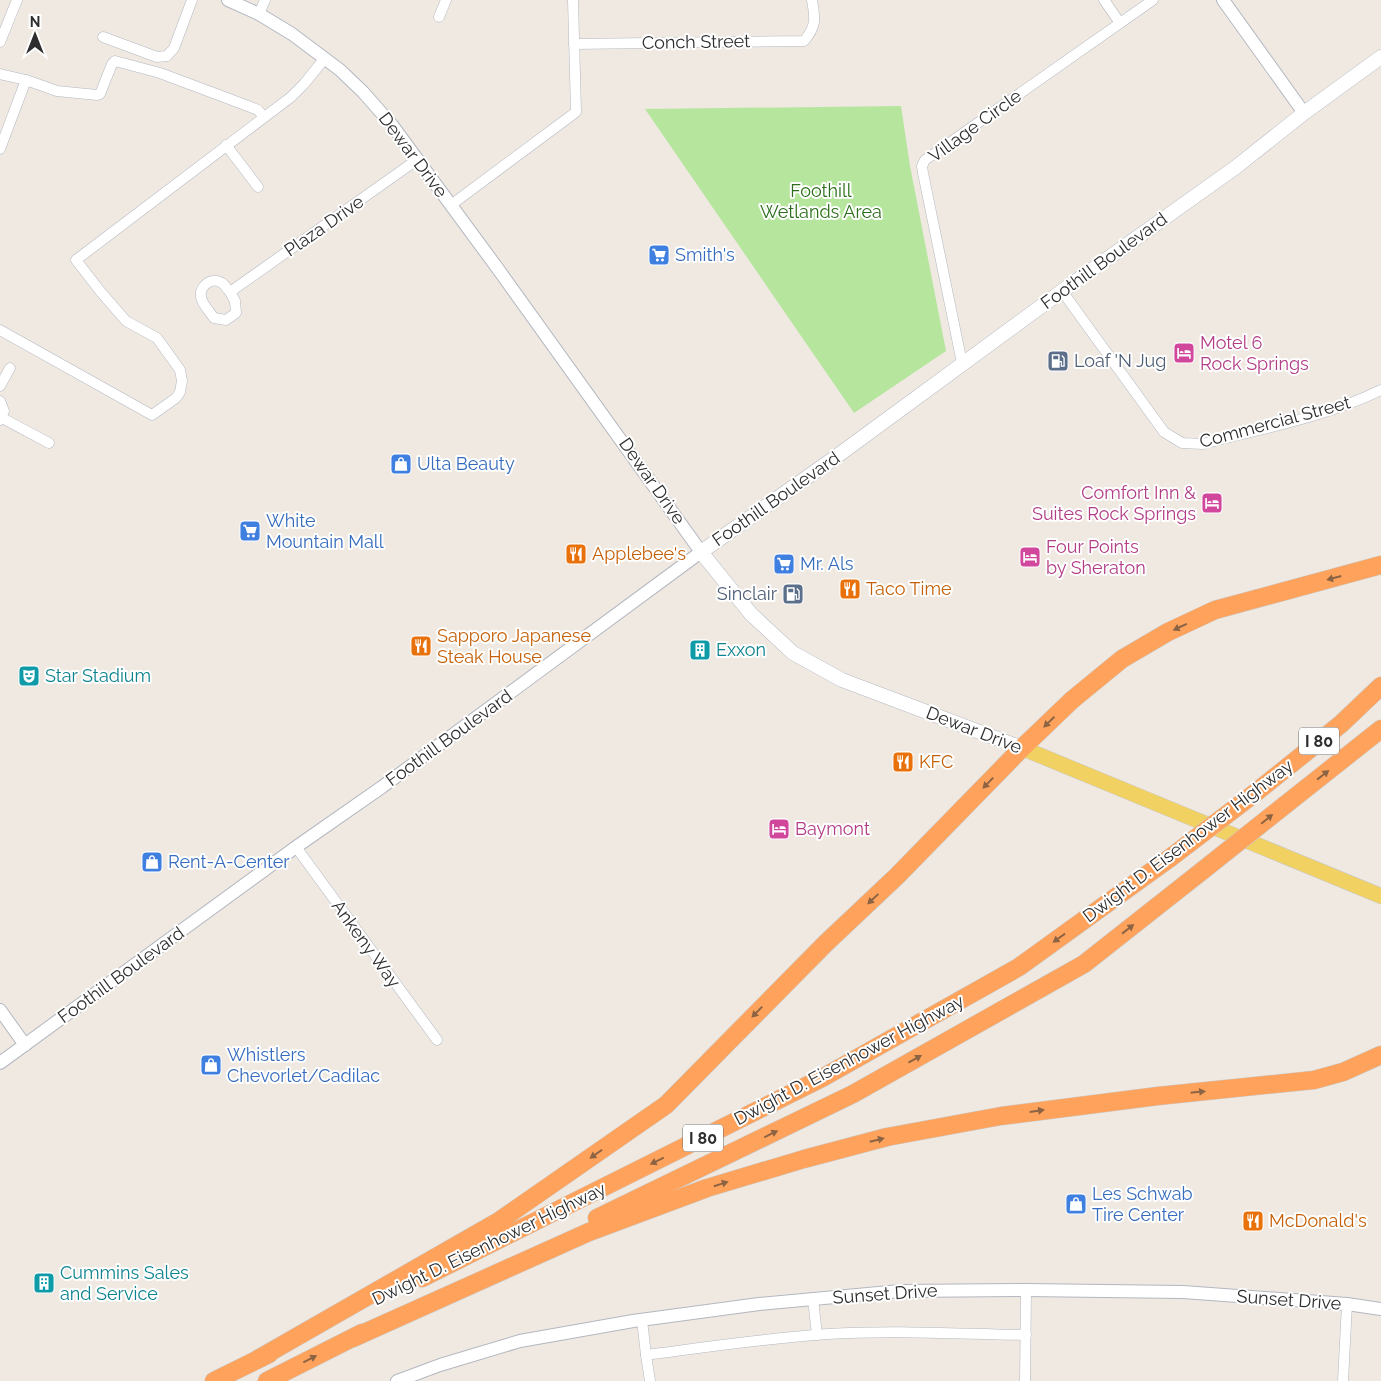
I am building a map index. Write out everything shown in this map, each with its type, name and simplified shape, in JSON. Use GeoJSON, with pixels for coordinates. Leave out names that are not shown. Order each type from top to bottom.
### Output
{"type":"FeatureCollection","features":[{"type":"Feature","properties":{"kind":"highway"},"geometry":{"type":"LineString","coordinates":[[258,1359],[499,1221],[666,1105],[826,943],[897,876],[1022,748],[1072,700],[1122,659],[1168,632],[1215,610],[1381,565]]}},
{"type":"Feature","properties":{"kind":"highway","name":"Dwight D. Eisenhower Highway"},"geometry":{"type":"LineString","coordinates":[[214,1381],[822,1078],[1020,967],[1170,858],[1341,724],[1381,686]]}},
{"type":"Feature","properties":{"kind":"highway","name":"Dwight D. Eisenhower Highway"},"geometry":{"type":"LineString","coordinates":[[267,1381],[515,1257],[853,1094],[1084,964],[1381,729]]}},
{"type":"Feature","properties":{"kind":"highway"},"geometry":{"type":"LineString","coordinates":[[353,1338],[598,1228],[698,1192],[804,1159],[887,1137],[1001,1116],[1158,1096],[1314,1080],[1343,1072],[1381,1055]]}},
{"type":"Feature","properties":{"kind":"main road","name":"Foothill Boulevard"},"geometry":{"type":"LineString","coordinates":[[701,552],[833,459],[1062,290],[1236,167],[1304,113],[1381,57]]}},
{"type":"Feature","properties":{"kind":"main road","name":"Dewar Drive"},"geometry":{"type":"LineString","coordinates":[[701,552],[751,614],[793,653],[842,680],[1022,748],[1381,896]]}},
{"type":"Feature","properties":{"kind":"street"},"geometry":{"type":"LineString","coordinates":[[0,42],[17,0]]}},
{"type":"Feature","properties":{"kind":"street"},"geometry":{"type":"LineString","coordinates":[[103,37],[158,57],[167,56],[174,48],[192,0]]}},
{"type":"Feature","properties":{"kind":"street","name":"Dewar Drive"},"geometry":{"type":"LineString","coordinates":[[228,0],[258,14],[292,34],[325,58],[363,92],[392,125],[606,417],[701,552]]}},
{"type":"Feature","properties":{"kind":"street"},"geometry":{"type":"LineString","coordinates":[[258,14],[266,0]]}},
{"type":"Feature","properties":{"kind":"street"},"geometry":{"type":"LineString","coordinates":[[439,17],[446,0]]}},
{"type":"Feature","properties":{"kind":"street"},"geometry":{"type":"LineString","coordinates":[[451,205],[576,112],[573,0]]}},
{"type":"Feature","properties":{"kind":"street","name":"Conch Street"},"geometry":{"type":"LineString","coordinates":[[574,44],[804,41],[812,31],[815,17],[812,0]]}},
{"type":"Feature","properties":{"kind":"street"},"geometry":{"type":"LineString","coordinates":[[1104,0],[1120,23],[1153,0]]}},
{"type":"Feature","properties":{"kind":"street"},"geometry":{"type":"LineString","coordinates":[[1223,0],[1304,113]]}},
{"type":"Feature","properties":{"kind":"street","name":"Village Circle"},"geometry":{"type":"LineString","coordinates":[[962,363],[922,166],[925,160],[1120,23]]}},
{"type":"Feature","properties":{"kind":"street"},"geometry":{"type":"LineString","coordinates":[[0,330],[152,415],[176,398],[182,386],[181,375],[157,338],[126,321],[76,260],[297,92],[325,58]]}},
{"type":"Feature","properties":{"kind":"street"},"geometry":{"type":"LineString","coordinates":[[0,74],[26,80],[57,91],[90,95],[100,94],[115,61],[160,73],[248,106],[258,110],[264,117]]}},
{"type":"Feature","properties":{"kind":"street"},"geometry":{"type":"LineString","coordinates":[[0,149],[26,80]]}},
{"type":"Feature","properties":{"kind":"street"},"geometry":{"type":"LineString","coordinates":[[226,145],[258,187]]}},
{"type":"Feature","properties":{"kind":"street","name":"Plaza Drive"},"geometry":{"type":"LineString","coordinates":[[230,292],[418,159]]}},
{"type":"Feature","properties":{"kind":"street","name":"Commercial Street"},"geometry":{"type":"LineString","coordinates":[[1062,290],[1164,432],[1182,443],[1203,444],[1330,411],[1381,390]]}},
{"type":"Feature","properties":{"kind":"street"},"geometry":{"type":"LineString","coordinates":[[0,386],[10,368]]}},
{"type":"Feature","properties":{"kind":"street"},"geometry":{"type":"LineString","coordinates":[[0,401],[4,411],[1,419],[49,443]]}},
{"type":"Feature","properties":{"kind":"street","name":"Foothill Boulevard"},"geometry":{"type":"LineString","coordinates":[[0,1063],[296,847],[382,787],[701,552]]}},
{"type":"Feature","properties":{"kind":"street","name":"Ankeny Way"},"geometry":{"type":"LineString","coordinates":[[296,847],[437,1040]]}},
{"type":"Feature","properties":{"kind":"street"},"geometry":{"type":"LineString","coordinates":[[0,1010],[25,1045]]}},
{"type":"Feature","properties":{"kind":"street"},"geometry":{"type":"LineString","coordinates":[[1025,1381],[1026,1290]]}},
{"type":"Feature","properties":{"kind":"street","name":"Sunset Drive"},"geometry":{"type":"LineString","coordinates":[[397,1381],[440,1365],[520,1341],[642,1320],[759,1304],[900,1291],[1183,1292],[1348,1304],[1381,1309]]}},
{"type":"Feature","properties":{"kind":"street"},"geometry":{"type":"LineString","coordinates":[[812,1299],[817,1335]]}},
{"type":"Feature","properties":{"kind":"street"},"geometry":{"type":"LineString","coordinates":[[1343,1381],[1348,1304]]}},
{"type":"Feature","properties":{"kind":"street"},"geometry":{"type":"LineString","coordinates":[[642,1320],[650,1381]]}},
{"type":"Feature","properties":{"kind":"street"},"geometry":{"type":"LineString","coordinates":[[646,1355],[776,1338],[817,1335],[924,1333],[1026,1335]]}},
{"type":"Feature","properties":{"kind":"green space","name":"Foothill Wetlands Area"},"geometry":{"type":"Polygon","coordinates":[[[901,106],[910,166],[946,351],[854,413],[645,109],[901,106]]]}},
{"type":"Feature","properties":{"kind":"place","name":"Smith's"},"geometry":{"type":"Point","coordinates":[659,255]}},
{"type":"Feature","properties":{"kind":"place","name":"Motel 6 Rock Springs"},"geometry":{"type":"Point","coordinates":[1184,353]}},
{"type":"Feature","properties":{"kind":"place","name":"Loaf 'N Jug"},"geometry":{"type":"Point","coordinates":[1058,361]}},
{"type":"Feature","properties":{"kind":"place","name":"Ulta Beauty"},"geometry":{"type":"Point","coordinates":[401,464]}},
{"type":"Feature","properties":{"kind":"place","name":"Comfort Inn & Suites Rock Springs"},"geometry":{"type":"Point","coordinates":[1212,503]}},
{"type":"Feature","properties":{"kind":"place","name":"White Mountain Mall"},"geometry":{"type":"Point","coordinates":[250,531]}},
{"type":"Feature","properties":{"kind":"place","name":"Applebee's"},"geometry":{"type":"Point","coordinates":[576,554]}},
{"type":"Feature","properties":{"kind":"place","name":"Four Points by Sheraton"},"geometry":{"type":"Point","coordinates":[1030,557]}},
{"type":"Feature","properties":{"kind":"place","name":"Mr. Als"},"geometry":{"type":"Point","coordinates":[784,564]}},
{"type":"Feature","properties":{"kind":"place","name":"Taco Time"},"geometry":{"type":"Point","coordinates":[850,589]}},
{"type":"Feature","properties":{"kind":"place","name":"Sinclair"},"geometry":{"type":"Point","coordinates":[793,594]}},
{"type":"Feature","properties":{"kind":"place","name":"Sapporo Japanese Steak House"},"geometry":{"type":"Point","coordinates":[421,646]}},
{"type":"Feature","properties":{"kind":"place","name":"Exxon"},"geometry":{"type":"Point","coordinates":[700,650]}},
{"type":"Feature","properties":{"kind":"place","name":"Star Stadium"},"geometry":{"type":"Point","coordinates":[29,676]}},
{"type":"Feature","properties":{"kind":"place","name":"KFC"},"geometry":{"type":"Point","coordinates":[903,762]}},
{"type":"Feature","properties":{"kind":"place","name":"Baymont"},"geometry":{"type":"Point","coordinates":[779,829]}},
{"type":"Feature","properties":{"kind":"place","name":"Rent-A-Center"},"geometry":{"type":"Point","coordinates":[152,862]}},
{"type":"Feature","properties":{"kind":"place","name":"Whistlers Chevorlet/Cadilac"},"geometry":{"type":"Point","coordinates":[211,1065]}},
{"type":"Feature","properties":{"kind":"place","name":"Les Schwab Tire Center"},"geometry":{"type":"Point","coordinates":[1076,1204]}},
{"type":"Feature","properties":{"kind":"place","name":"McDonald's"},"geometry":{"type":"Point","coordinates":[1253,1221]}},
{"type":"Feature","properties":{"kind":"place","name":"Cummins Sales and Service"},"geometry":{"type":"Point","coordinates":[44,1283]}}]}
